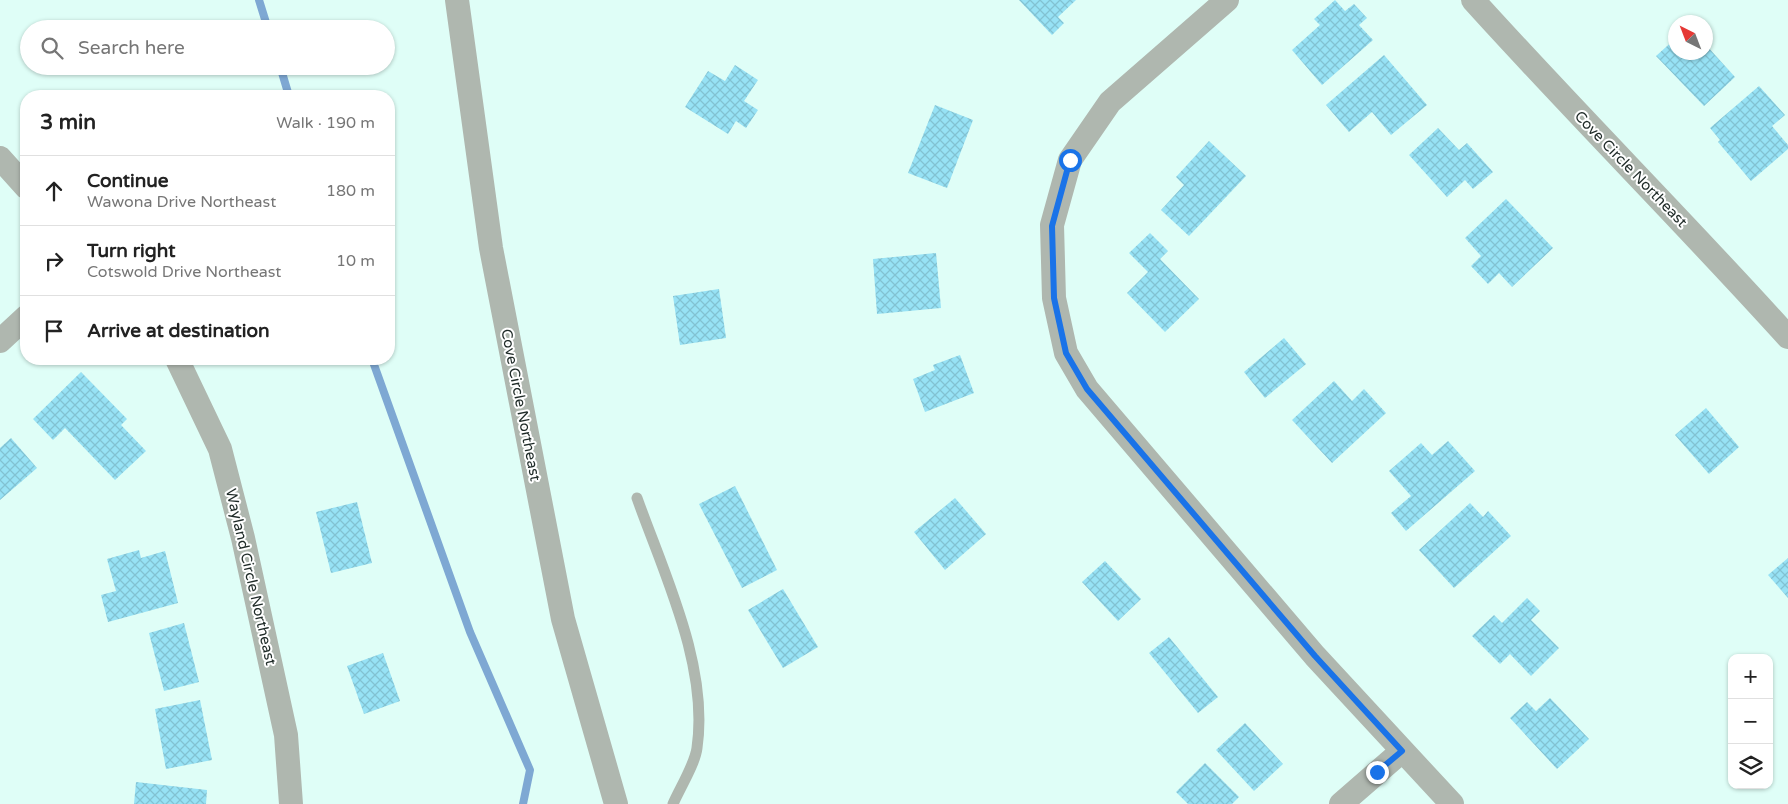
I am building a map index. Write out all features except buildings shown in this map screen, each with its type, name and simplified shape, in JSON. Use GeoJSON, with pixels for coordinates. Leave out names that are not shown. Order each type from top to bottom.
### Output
{"type":"FeatureCollection","features":[{"type":"Feature","properties":{"kind":"street","name":"Cove Circle Northeast"},"geometry":{"type":"LineString","coordinates":[[457,0],[491,248],[561,609],[616,804]]}},
{"type":"Feature","properties":{"kind":"street"},"geometry":{"type":"LineString","coordinates":[[1227,0],[1110,102],[1070,160],[1052,226],[1054,298],[1066,353],[1087,389],[1315,656],[1452,804]]}},
{"type":"Feature","properties":{"kind":"street","name":"Cove Circle Northeast"},"geometry":{"type":"LineString","coordinates":[[1473,0],[1553,89],[1707,248],[1788,337]]}},
{"type":"Feature","properties":{"kind":"street"},"geometry":{"type":"LineString","coordinates":[[0,158],[20,180]]}},
{"type":"Feature","properties":{"kind":"street"},"geometry":{"type":"LineString","coordinates":[[0,341],[20,323]]}},
{"type":"Feature","properties":{"kind":"street","name":"Wayland Circle Northeast"},"geometry":{"type":"LineString","coordinates":[[181,365],[220,449],[243,538],[286,735],[291,804]]}},
{"type":"Feature","properties":{"kind":"street"},"geometry":{"type":"LineString","coordinates":[[1341,804],[1402,751]]}},
{"type":"Feature","properties":{"kind":"lane"},"geometry":{"type":"LineString","coordinates":[[637,498],[686,636],[696,674],[699,713],[697,750],[673,804]]}},
{"type":"Feature","properties":{"kind":"waterway"},"geometry":{"type":"LineString","coordinates":[[259,0],[265,20]]}},
{"type":"Feature","properties":{"kind":"waterway"},"geometry":{"type":"LineString","coordinates":[[283,75],[287,90]]}},
{"type":"Feature","properties":{"kind":"waterway"},"geometry":{"type":"LineString","coordinates":[[374,365],[470,632],[530,770],[523,804]]}},
{"type":"Feature","properties":{"kind":"route"},"geometry":{"type":"LineString","coordinates":[[1070,160],[1052,226],[1054,298],[1066,353],[1087,389],[1315,656],[1402,751],[1377,772]]}}]}
